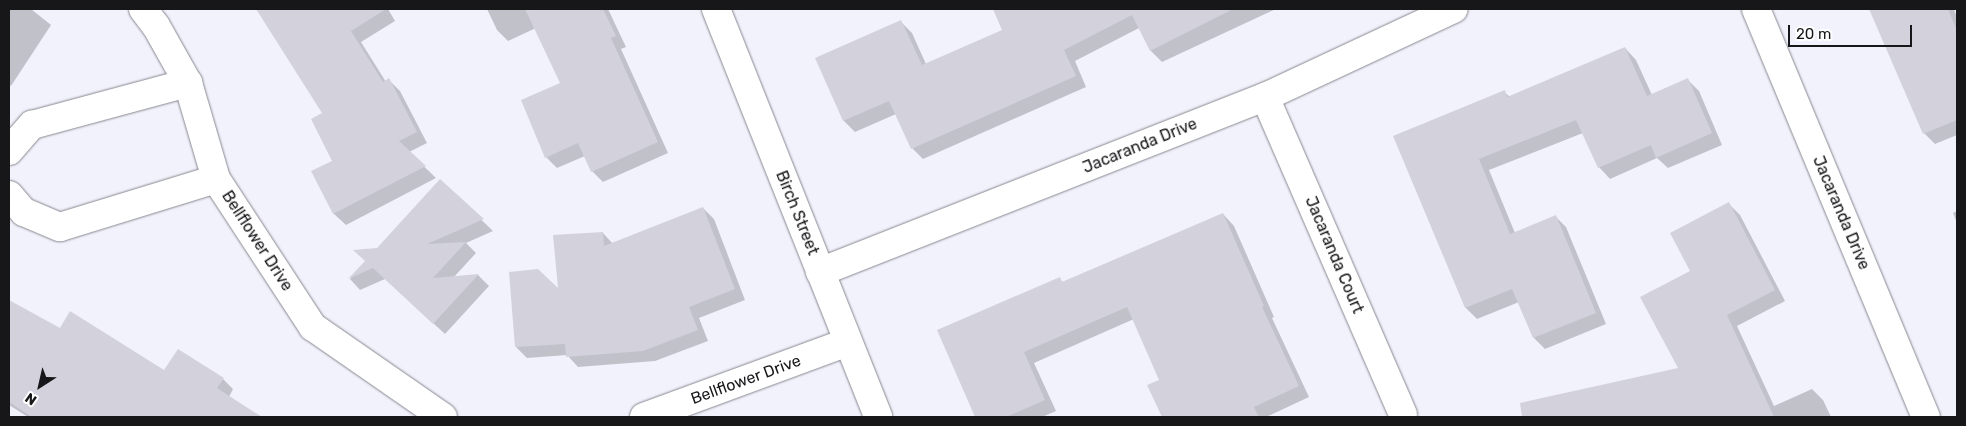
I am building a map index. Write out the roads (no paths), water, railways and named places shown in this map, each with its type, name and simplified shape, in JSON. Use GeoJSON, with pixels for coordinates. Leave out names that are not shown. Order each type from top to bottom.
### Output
{"type":"FeatureCollection","features":[{"type":"Feature","properties":{"kind":"street","name":"Bellflower Drive"},"geometry":{"type":"LineString","coordinates":[[143,9],[156,26],[188,83],[216,179],[313,327],[443,417]]}},
{"type":"Feature","properties":{"kind":"street","name":"Birch Street"},"geometry":{"type":"LineString","coordinates":[[716,9],[878,417]]}},
{"type":"Feature","properties":{"kind":"street","name":"Jacaranda Drive"},"geometry":{"type":"LineString","coordinates":[[820,272],[1265,96],[1454,9]]}},
{"type":"Feature","properties":{"kind":"street","name":"Jacaranda Drive"},"geometry":{"type":"LineString","coordinates":[[1756,9],[1926,417]]}},
{"type":"Feature","properties":{"kind":"street"},"geometry":{"type":"LineString","coordinates":[[9,151],[32,125],[188,83]]}},
{"type":"Feature","properties":{"kind":"street","name":"Jacaranda Court"},"geometry":{"type":"LineString","coordinates":[[1265,96],[1402,414]]}},
{"type":"Feature","properties":{"kind":"street"},"geometry":{"type":"LineString","coordinates":[[9,195],[24,212],[60,227],[216,179]]}},
{"type":"Feature","properties":{"kind":"street","name":"Bellflower Drive"},"geometry":{"type":"LineString","coordinates":[[644,417],[848,342]]}}]}
